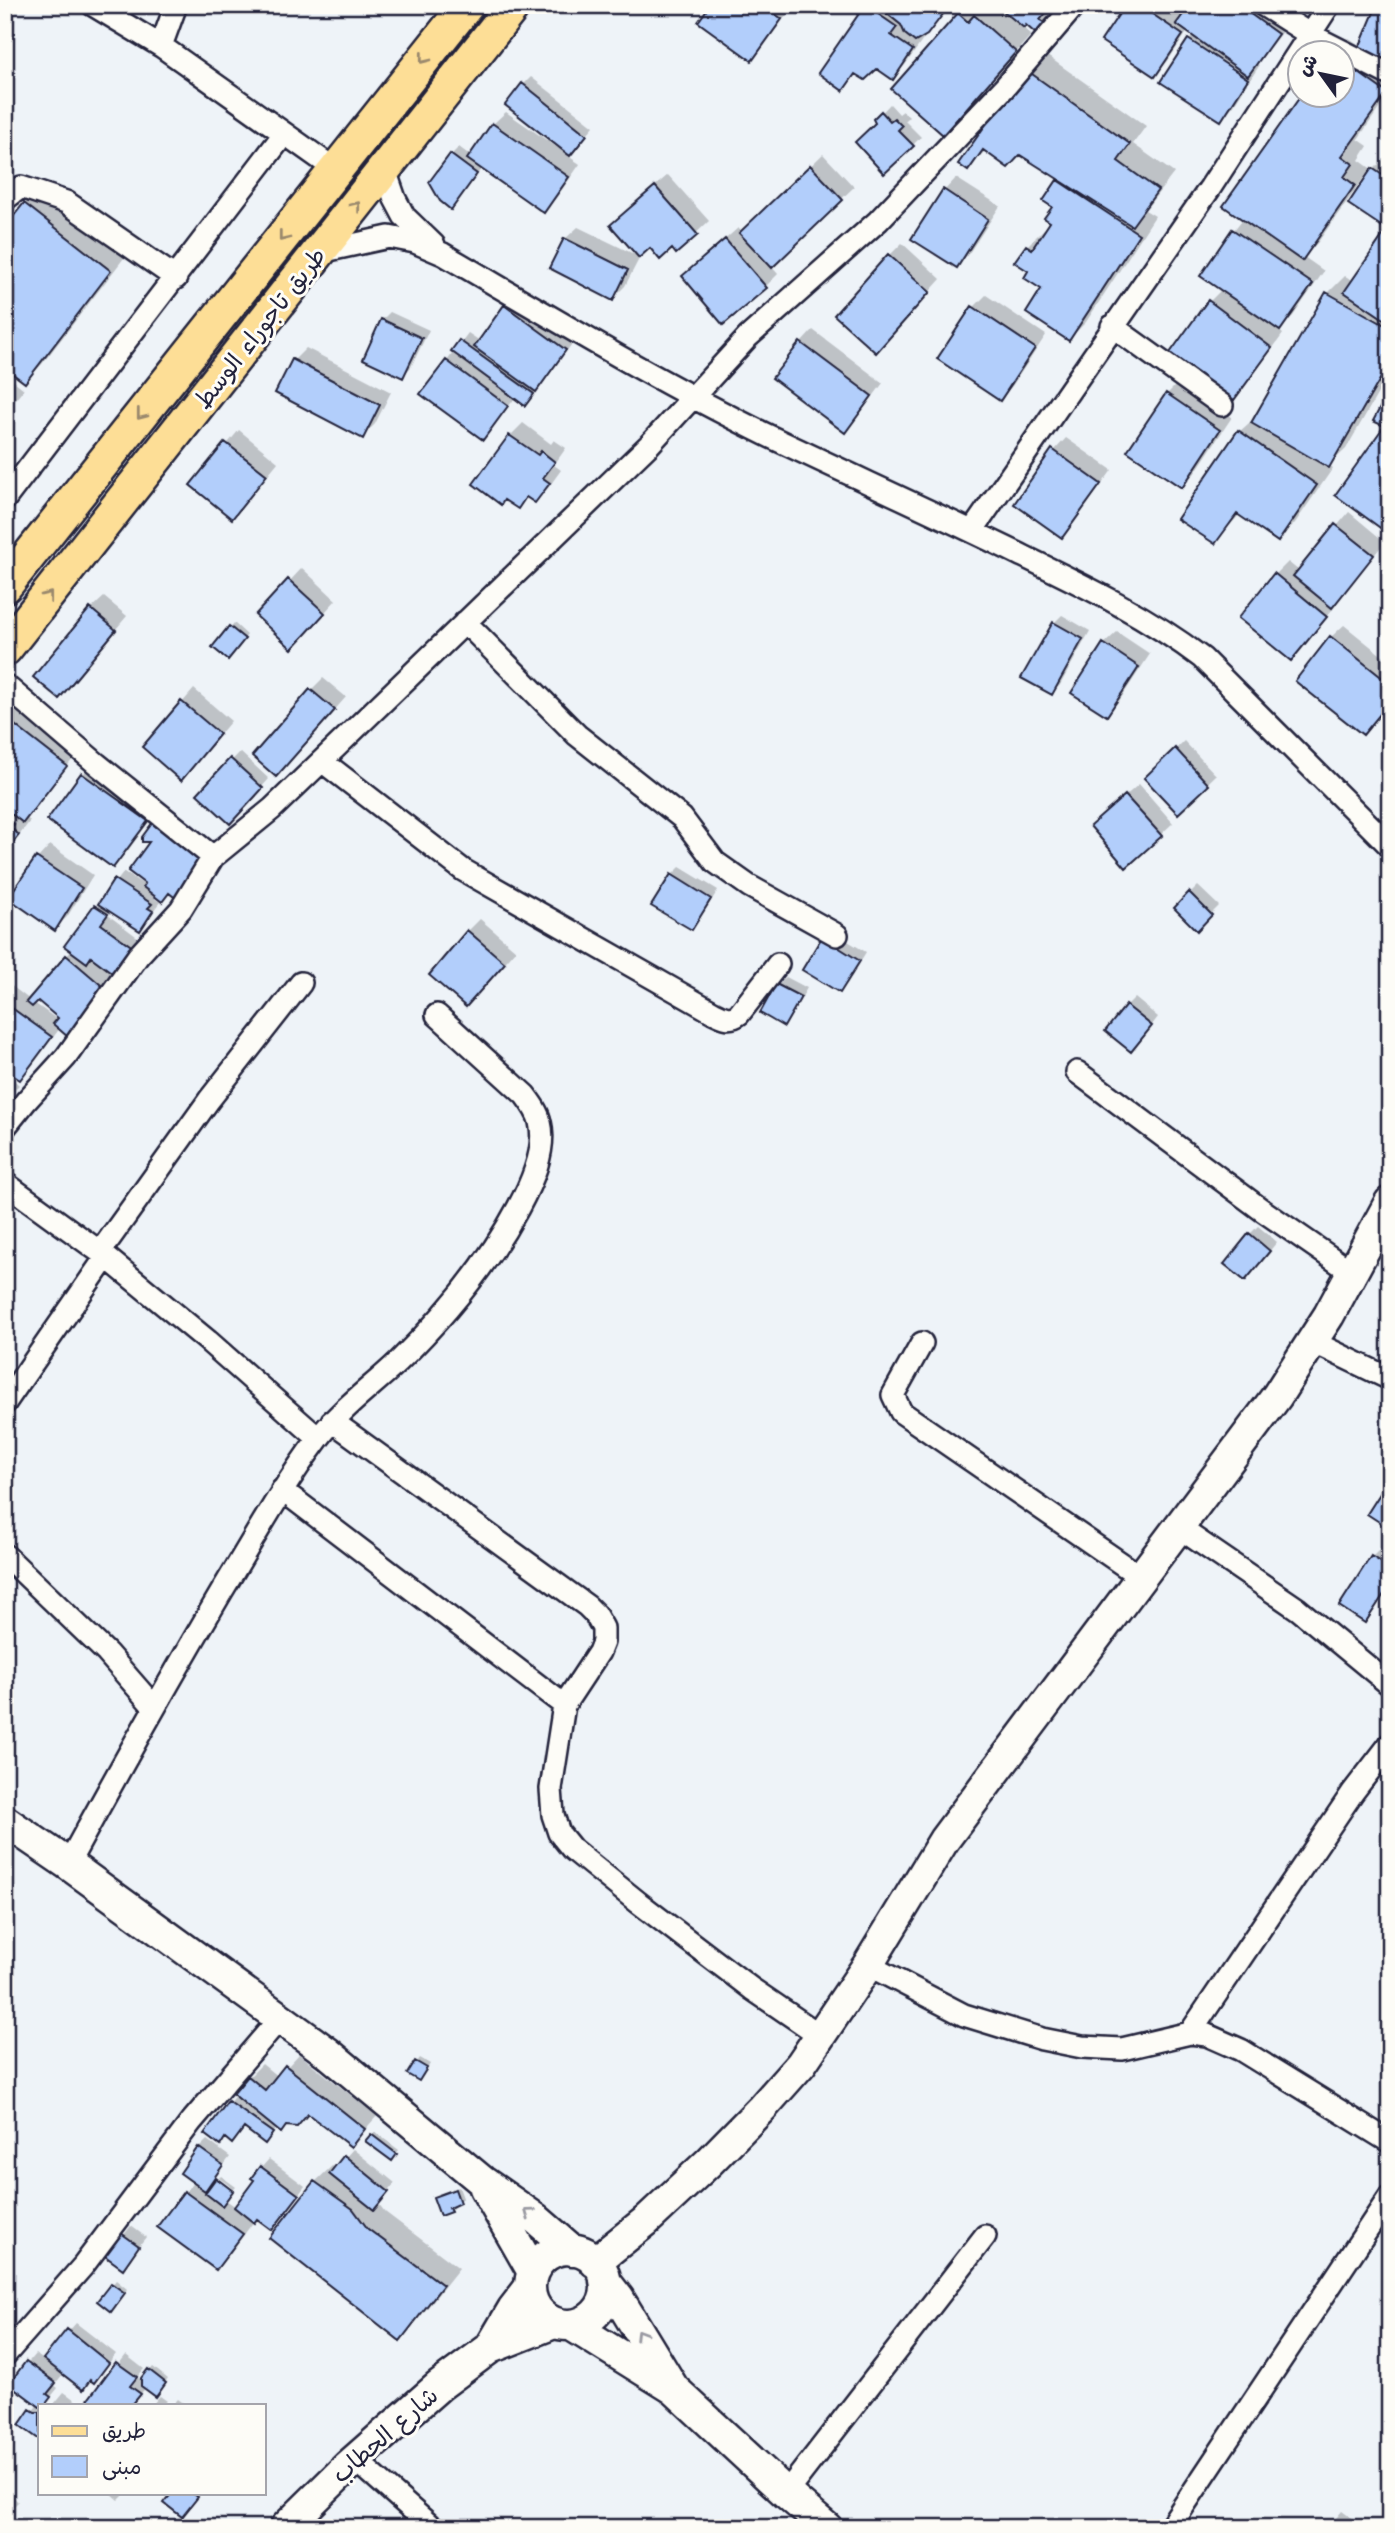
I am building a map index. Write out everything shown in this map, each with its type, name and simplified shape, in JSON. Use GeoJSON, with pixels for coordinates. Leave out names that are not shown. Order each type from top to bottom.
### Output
{"type":"FeatureCollection","features":[{"type":"Feature","properties":{"kind":"main road"},"geometry":{"type":"LineString","coordinates":[[5,586],[467,5]]}},
{"type":"Feature","properties":{"kind":"main road","name":"طريق تاجوراء الوسط"},"geometry":{"type":"LineString","coordinates":[[5,649],[514,5]]}},
{"type":"Feature","properties":{"kind":"street"},"geometry":{"type":"LineString","coordinates":[[93,5],[161,46],[335,170]]}},
{"type":"Feature","properties":{"kind":"street"},"geometry":{"type":"LineString","coordinates":[[161,46],[176,5]]}},
{"type":"Feature","properties":{"kind":"street"},"geometry":{"type":"LineString","coordinates":[[5,1128],[66,1057],[138,957],[181,909],[213,856],[272,809],[649,445],[748,337],[878,220],[1004,88],[1075,5]]}},
{"type":"Feature","properties":{"kind":"street"},"geometry":{"type":"LineString","coordinates":[[1263,5],[1309,34],[1390,75]]}},
{"type":"Feature","properties":{"kind":"street"},"geometry":{"type":"LineString","coordinates":[[972,531],[1210,188],[1329,5]]}},
{"type":"Feature","properties":{"kind":"street"},"geometry":{"type":"LineString","coordinates":[[5,499],[284,134]]}},
{"type":"Feature","properties":{"kind":"street"},"geometry":{"type":"LineString","coordinates":[[385,170],[404,216],[443,254]]}},
{"type":"Feature","properties":{"kind":"street"},"geometry":{"type":"LineString","coordinates":[[5,199],[21,187],[66,202],[176,278]]}},
{"type":"Feature","properties":{"kind":"street"},"geometry":{"type":"LineString","coordinates":[[320,252],[389,237],[415,242],[443,254],[691,398],[1090,588],[1172,635],[1222,677],[1390,846]]}},
{"type":"Feature","properties":{"kind":"street"},"geometry":{"type":"LineString","coordinates":[[1112,327],[1222,405]]}},
{"type":"Feature","properties":{"kind":"street"},"geometry":{"type":"LineString","coordinates":[[465,622],[578,735],[682,818],[715,862],[749,886],[837,934]]}},
{"type":"Feature","properties":{"kind":"street"},"geometry":{"type":"LineString","coordinates":[[5,685],[97,764],[213,856]]}},
{"type":"Feature","properties":{"kind":"street"},"geometry":{"type":"LineString","coordinates":[[322,761],[463,870],[713,1012],[734,1018],[778,964]]}},
{"type":"Feature","properties":{"kind":"street"},"geometry":{"type":"LineString","coordinates":[[5,1404],[209,1100],[301,983]]}},
{"type":"Feature","properties":{"kind":"street"},"geometry":{"type":"LineString","coordinates":[[68,1864],[154,1707],[282,1490],[325,1430],[443,1317],[465,1290],[519,1206],[539,1157],[542,1138],[540,1121],[534,1107],[525,1095],[437,1016]]}},
{"type":"Feature","properties":{"kind":"street"},"geometry":{"type":"LineString","coordinates":[[1077,1072],[1262,1210],[1353,1273]]}},
{"type":"Feature","properties":{"kind":"street"},"geometry":{"type":"LineString","coordinates":[[5,1182],[103,1255],[208,1341],[325,1430],[540,1570],[595,1614],[603,1628],[603,1642],[564,1705],[551,1789],[553,1815],[559,1833],[572,1849],[752,1989],[821,2036]]}},
{"type":"Feature","properties":{"kind":"street"},"geometry":{"type":"LineString","coordinates":[[591,2264],[646,2221],[709,2162],[801,2064],[868,1965],[944,1840],[1277,1396],[1313,1342],[1390,1202]]}},
{"type":"Feature","properties":{"kind":"street"},"geometry":{"type":"LineString","coordinates":[[1313,1342],[1390,1379]]}},
{"type":"Feature","properties":{"kind":"street"},"geometry":{"type":"LineString","coordinates":[[922,1343],[893,1395],[901,1412],[1141,1577]]}},
{"type":"Feature","properties":{"kind":"street"},"geometry":{"type":"LineString","coordinates":[[282,1490],[564,1705]]}},
{"type":"Feature","properties":{"kind":"street"},"geometry":{"type":"LineString","coordinates":[[1178,1527],[1298,1609],[1390,1685]]}},
{"type":"Feature","properties":{"kind":"street"},"geometry":{"type":"LineString","coordinates":[[5,1555],[107,1653],[154,1707]]}},
{"type":"Feature","properties":{"kind":"street"},"geometry":{"type":"LineString","coordinates":[[1190,2033],[1353,1792],[1390,1744]]}},
{"type":"Feature","properties":{"kind":"street"},"geometry":{"type":"LineString","coordinates":[[5,1821],[281,2017],[371,2086],[482,2181],[535,2218],[591,2264],[619,2300],[674,2389]]}},
{"type":"Feature","properties":{"kind":"street"},"geometry":{"type":"LineString","coordinates":[[868,1965],[964,2014],[1042,2039],[1122,2049],[1190,2033],[1207,2035],[1241,2050],[1390,2142]]}},
{"type":"Feature","properties":{"kind":"street"},"geometry":{"type":"LineString","coordinates":[[5,2355],[83,2266],[191,2122],[281,2017]]}},
{"type":"Feature","properties":{"kind":"street"},"geometry":{"type":"LineString","coordinates":[[482,2181],[531,2279],[531,2298],[536,2309],[544,2317],[562,2324],[674,2389],[827,2528]]}},
{"type":"Feature","properties":{"kind":"street"},"geometry":{"type":"LineString","coordinates":[[1169,2528],[1390,2196]]}},
{"type":"Feature","properties":{"kind":"street"},"geometry":{"type":"LineString","coordinates":[[786,2493],[985,2236]]}},
{"type":"Feature","properties":{"kind":"street"},"geometry":{"type":"LineString","coordinates":[[531,2279],[540,2262],[549,2254],[560,2250],[591,2264],[604,2296],[597,2310],[586,2320],[562,2324]]}},
{"type":"Feature","properties":{"kind":"street","name":"شارع الحطاب"},"geometry":{"type":"LineString","coordinates":[[491,2348],[531,2279]]}},
{"type":"Feature","properties":{"kind":"street","name":"شارع الحطاب"},"geometry":{"type":"LineString","coordinates":[[285,2528],[355,2459],[439,2386],[491,2348],[562,2324]]}},
{"type":"Feature","properties":{"kind":"street"},"geometry":{"type":"LineString","coordinates":[[355,2459],[433,2528]]}},
{"type":"Feature","properties":{"kind":"building"},"geometry":{"type":"Polygon","coordinates":[[[710,5],[763,5],[782,19],[752,61],[698,22],[710,5]]]}},
{"type":"Feature","properties":{"kind":"building"},"geometry":{"type":"Polygon","coordinates":[[[865,5],[897,27],[891,35],[913,50],[893,80],[877,69],[865,80],[855,74],[843,91],[818,73],[865,5]]]}},
{"type":"Feature","properties":{"kind":"building"},"geometry":{"type":"Polygon","coordinates":[[[891,5],[950,5],[927,35],[915,42],[905,34],[901,25],[885,12],[891,5]]]}},
{"type":"Feature","properties":{"kind":"building"},"geometry":{"type":"Polygon","coordinates":[[[996,5],[1058,5],[1052,13],[1049,9],[1040,20],[1045,23],[1036,34],[1026,25],[1024,28],[996,5]]]}},
{"type":"Feature","properties":{"kind":"building"},"geometry":{"type":"Polygon","coordinates":[[[1125,5],[1139,5],[1183,35],[1155,77],[1101,41],[1125,5]]]}},
{"type":"Feature","properties":{"kind":"building"},"geometry":{"type":"Polygon","coordinates":[[[1190,5],[1238,5],[1278,34],[1248,76],[1176,24],[1190,5]]]}},
{"type":"Feature","properties":{"kind":"building"},"geometry":{"type":"Polygon","coordinates":[[[1377,5],[1390,5],[1390,64],[1359,48],[1377,5]]]}},
{"type":"Feature","properties":{"kind":"building"},"geometry":{"type":"Polygon","coordinates":[[[958,13],[968,22],[974,15],[1016,52],[943,135],[891,89],[958,13]]]}},
{"type":"Feature","properties":{"kind":"building"},"geometry":{"type":"Polygon","coordinates":[[[1188,39],[1248,79],[1221,121],[1160,82],[1188,39]]]}},
{"type":"Feature","properties":{"kind":"building"},"geometry":{"type":"Polygon","coordinates":[[[1025,69],[1130,144],[1118,161],[1158,190],[1132,226],[1020,155],[1008,168],[983,150],[968,171],[958,164],[1025,69]]]}},
{"type":"Feature","properties":{"kind":"building"},"geometry":{"type":"Polygon","coordinates":[[[1356,71],[1387,93],[1342,156],[1353,164],[1344,177],[1355,185],[1302,261],[1223,206],[1292,108],[1356,108],[1356,71]]]}},
{"type":"Feature","properties":{"kind":"building"},"geometry":{"type":"Polygon","coordinates":[[[522,83],[587,135],[570,156],[505,105],[522,83]]]}},
{"type":"Feature","properties":{"kind":"building"},"geometry":{"type":"Polygon","coordinates":[[[881,111],[890,121],[894,118],[902,126],[898,130],[914,146],[884,174],[855,142],[875,123],[873,119],[881,111]]]}},
{"type":"Feature","properties":{"kind":"building"},"geometry":{"type":"Polygon","coordinates":[[[492,123],[569,177],[544,213],[467,159],[492,123]]]}},
{"type":"Feature","properties":{"kind":"building"},"geometry":{"type":"Polygon","coordinates":[[[450,154],[477,174],[451,210],[440,201],[429,182],[450,154]]]}},
{"type":"Feature","properties":{"kind":"building"},"geometry":{"type":"Polygon","coordinates":[[[810,165],[843,200],[772,268],[739,233],[810,165]]]}},
{"type":"Feature","properties":{"kind":"building"},"geometry":{"type":"Polygon","coordinates":[[[1372,168],[1390,180],[1390,232],[1348,204],[1372,168]]]}},
{"type":"Feature","properties":{"kind":"building"},"geometry":{"type":"Polygon","coordinates":[[[1057,180],[1139,234],[1069,341],[1026,313],[1041,289],[1024,278],[1028,271],[1014,262],[1026,245],[1032,249],[1050,222],[1044,218],[1052,207],[1043,201],[1057,180]]]}},
{"type":"Feature","properties":{"kind":"building"},"geometry":{"type":"Polygon","coordinates":[[[655,186],[698,235],[676,254],[672,249],[660,260],[650,248],[639,258],[610,225],[655,186]]]}},
{"type":"Feature","properties":{"kind":"building"},"geometry":{"type":"Polygon","coordinates":[[[943,189],[988,219],[957,268],[911,239],[943,189]]]}},
{"type":"Feature","properties":{"kind":"building"},"geometry":{"type":"Polygon","coordinates":[[[24,203],[111,271],[25,383],[5,368],[5,227],[24,203]]]}},
{"type":"Feature","properties":{"kind":"building"},"geometry":{"type":"Polygon","coordinates":[[[1232,229],[1313,284],[1280,331],[1200,276],[1232,229]]]}},
{"type":"Feature","properties":{"kind":"building"},"geometry":{"type":"Polygon","coordinates":[[[1384,234],[1390,238],[1390,323],[1344,292],[1384,234]]]}},
{"type":"Feature","properties":{"kind":"building"},"geometry":{"type":"Polygon","coordinates":[[[564,238],[628,270],[613,301],[549,268],[564,238]]]}},
{"type":"Feature","properties":{"kind":"building"},"geometry":{"type":"Polygon","coordinates":[[[725,239],[767,288],[723,325],[682,276],[725,239]]]}},
{"type":"Feature","properties":{"kind":"building"},"geometry":{"type":"Polygon","coordinates":[[[888,254],[930,292],[876,353],[834,315],[888,254]]]}},
{"type":"Feature","properties":{"kind":"building"},"geometry":{"type":"Polygon","coordinates":[[[1326,292],[1390,328],[1390,362],[1329,468],[1251,423],[1326,292]]]}},
{"type":"Feature","properties":{"kind":"building"},"geometry":{"type":"Polygon","coordinates":[[[1208,300],[1272,348],[1234,400],[1170,353],[1208,300]]]}},
{"type":"Feature","properties":{"kind":"building"},"geometry":{"type":"Polygon","coordinates":[[[504,305],[566,350],[536,392],[474,347],[504,305]]]}},
{"type":"Feature","properties":{"kind":"building"},"geometry":{"type":"Polygon","coordinates":[[[972,306],[1035,348],[1000,401],[937,359],[972,306]]]}},
{"type":"Feature","properties":{"kind":"building"},"geometry":{"type":"Polygon","coordinates":[[[381,319],[422,338],[403,378],[363,359],[381,319]]]}},
{"type":"Feature","properties":{"kind":"building"},"geometry":{"type":"Polygon","coordinates":[[[459,340],[534,394],[525,406],[451,351],[459,340]]]}},
{"type":"Feature","properties":{"kind":"building"},"geometry":{"type":"Polygon","coordinates":[[[800,342],[872,396],[845,433],[772,378],[800,342]]]}},
{"type":"Feature","properties":{"kind":"building"},"geometry":{"type":"Polygon","coordinates":[[[292,359],[380,405],[363,439],[275,393],[292,359]]]}},
{"type":"Feature","properties":{"kind":"building"},"geometry":{"type":"Polygon","coordinates":[[[446,360],[508,406],[483,440],[420,394],[446,360]]]}},
{"type":"Feature","properties":{"kind":"building"},"geometry":{"type":"Polygon","coordinates":[[[1390,389],[1390,429],[1373,421],[1390,389]]]}},
{"type":"Feature","properties":{"kind":"building"},"geometry":{"type":"Polygon","coordinates":[[[1166,393],[1220,430],[1182,488],[1127,451],[1166,393]]]}},
{"type":"Feature","properties":{"kind":"building"},"geometry":{"type":"Polygon","coordinates":[[[1384,426],[1390,430],[1390,535],[1335,495],[1384,426]]]}},
{"type":"Feature","properties":{"kind":"building"},"geometry":{"type":"Polygon","coordinates":[[[1238,430],[1317,485],[1278,542],[1237,514],[1215,544],[1177,519],[1238,430]]]}},
{"type":"Feature","properties":{"kind":"building"},"geometry":{"type":"Polygon","coordinates":[[[509,435],[538,455],[541,451],[555,462],[543,478],[550,483],[535,503],[526,497],[518,509],[504,500],[501,505],[473,484],[509,435]]]}},
{"type":"Feature","properties":{"kind":"building"},"geometry":{"type":"Polygon","coordinates":[[[225,442],[267,475],[232,519],[190,485],[225,442]]]}},
{"type":"Feature","properties":{"kind":"building"},"geometry":{"type":"Polygon","coordinates":[[[1052,449],[1101,484],[1062,538],[1014,504],[1052,449]]]}},
{"type":"Feature","properties":{"kind":"building"},"geometry":{"type":"Polygon","coordinates":[[[1335,524],[1374,555],[1332,608],[1293,576],[1335,524]]]}},
{"type":"Feature","properties":{"kind":"building"},"geometry":{"type":"Polygon","coordinates":[[[1274,573],[1327,617],[1291,661],[1238,618],[1274,573]]]}},
{"type":"Feature","properties":{"kind":"building"},"geometry":{"type":"Polygon","coordinates":[[[288,579],[325,613],[292,649],[255,615],[288,579]]]}},
{"type":"Feature","properties":{"kind":"building"},"geometry":{"type":"Polygon","coordinates":[[[90,608],[116,630],[59,699],[33,677],[90,608]]]}},
{"type":"Feature","properties":{"kind":"building"},"geometry":{"type":"Polygon","coordinates":[[[1053,622],[1083,639],[1052,695],[1021,678],[1053,622]]]}},
{"type":"Feature","properties":{"kind":"building"},"geometry":{"type":"Polygon","coordinates":[[[229,626],[245,639],[228,660],[212,647],[229,626]]]}},
{"type":"Feature","properties":{"kind":"building"},"geometry":{"type":"Polygon","coordinates":[[[1330,636],[1390,684],[1390,702],[1363,735],[1295,681],[1330,636]]]}},
{"type":"Feature","properties":{"kind":"building"},"geometry":{"type":"Polygon","coordinates":[[[1103,643],[1139,667],[1107,716],[1071,693],[1103,643]]]}},
{"type":"Feature","properties":{"kind":"building"},"geometry":{"type":"Polygon","coordinates":[[[310,689],[335,710],[276,777],[252,756],[310,689]]]}},
{"type":"Feature","properties":{"kind":"building"},"geometry":{"type":"Polygon","coordinates":[[[181,701],[220,734],[181,781],[142,747],[181,701]]]}},
{"type":"Feature","properties":{"kind":"building"},"geometry":{"type":"Polygon","coordinates":[[[7,719],[67,766],[23,823],[5,809],[7,719]]]}},
{"type":"Feature","properties":{"kind":"building"},"geometry":{"type":"Polygon","coordinates":[[[1175,748],[1209,785],[1178,814],[1144,778],[1175,748]]]}},
{"type":"Feature","properties":{"kind":"building"},"geometry":{"type":"Polygon","coordinates":[[[230,758],[263,788],[230,824],[197,794],[230,758]]]}},
{"type":"Feature","properties":{"kind":"building"},"geometry":{"type":"Polygon","coordinates":[[[81,773],[148,821],[113,868],[47,820],[81,773]]]}},
{"type":"Feature","properties":{"kind":"building"},"geometry":{"type":"Polygon","coordinates":[[[1125,795],[1162,836],[1126,868],[1090,826],[1125,795]]]}},
{"type":"Feature","properties":{"kind":"building"},"geometry":{"type":"Polygon","coordinates":[[[5,817],[14,824],[11,828],[19,835],[5,853],[5,817]]]}},
{"type":"Feature","properties":{"kind":"building"},"geometry":{"type":"Polygon","coordinates":[[[153,822],[206,862],[178,900],[169,893],[162,902],[128,871],[149,842],[142,842],[142,837],[153,822]]]}},
{"type":"Feature","properties":{"kind":"building"},"geometry":{"type":"Polygon","coordinates":[[[36,857],[82,888],[55,931],[8,898],[36,857]]]}},
{"type":"Feature","properties":{"kind":"building"},"geometry":{"type":"Polygon","coordinates":[[[671,874],[711,899],[692,930],[651,906],[671,874]]]}},
{"type":"Feature","properties":{"kind":"building"},"geometry":{"type":"Polygon","coordinates":[[[114,879],[152,904],[148,908],[153,911],[140,931],[98,904],[114,879]]]}},
{"type":"Feature","properties":{"kind":"building"},"geometry":{"type":"Polygon","coordinates":[[[1189,892],[1212,915],[1197,931],[1174,908],[1189,892]]]}},
{"type":"Feature","properties":{"kind":"building"},"geometry":{"type":"Polygon","coordinates":[[[94,905],[108,914],[101,924],[134,948],[114,974],[91,957],[87,963],[64,946],[94,905]]]}},
{"type":"Feature","properties":{"kind":"building"},"geometry":{"type":"Polygon","coordinates":[[[467,930],[505,963],[466,1007],[429,975],[467,930]]]}},
{"type":"Feature","properties":{"kind":"building"},"geometry":{"type":"Polygon","coordinates":[[[822,937],[860,961],[840,993],[802,970],[822,937]]]}},
{"type":"Feature","properties":{"kind":"building"},"geometry":{"type":"Polygon","coordinates":[[[66,955],[107,990],[68,1037],[53,1024],[58,1018],[38,1001],[32,1007],[26,1002],[66,955]]]}},
{"type":"Feature","properties":{"kind":"building"},"geometry":{"type":"Polygon","coordinates":[[[776,984],[801,997],[784,1027],[760,1013],[776,984]]]}},
{"type":"Feature","properties":{"kind":"building"},"geometry":{"type":"Polygon","coordinates":[[[5,1003],[52,1037],[20,1080],[5,1070],[5,1003]]]}},
{"type":"Feature","properties":{"kind":"building"},"geometry":{"type":"Polygon","coordinates":[[[1126,1005],[1152,1026],[1131,1052],[1105,1031],[1126,1005]]]}},
{"type":"Feature","properties":{"kind":"building"},"geometry":{"type":"Polygon","coordinates":[[[1249,1233],[1270,1251],[1245,1281],[1224,1264],[1249,1233]]]}},
{"type":"Feature","properties":{"kind":"building"},"geometry":{"type":"Polygon","coordinates":[[[1383,1489],[1390,1494],[1390,1529],[1367,1514],[1383,1489]]]}},
{"type":"Feature","properties":{"kind":"building"},"geometry":{"type":"Polygon","coordinates":[[[1371,1556],[1390,1568],[1390,1585],[1365,1623],[1339,1606],[1371,1556]]]}},
{"type":"Feature","properties":{"kind":"building"},"geometry":{"type":"Polygon","coordinates":[[[415,2061],[427,2068],[419,2081],[407,2074],[415,2061]]]}},
{"type":"Feature","properties":{"kind":"building"},"geometry":{"type":"Polygon","coordinates":[[[285,2065],[365,2129],[351,2147],[308,2114],[297,2127],[286,2126],[281,2133],[233,2094],[248,2076],[265,2090],[285,2065]]]}},
{"type":"Feature","properties":{"kind":"building"},"geometry":{"type":"Polygon","coordinates":[[[228,2101],[273,2133],[265,2144],[244,2128],[232,2144],[225,2138],[220,2146],[204,2134],[228,2101]]]}},
{"type":"Feature","properties":{"kind":"building"},"geometry":{"type":"Polygon","coordinates":[[[371,2134],[397,2154],[392,2161],[365,2141],[371,2134]]]}},
{"type":"Feature","properties":{"kind":"building"},"geometry":{"type":"Polygon","coordinates":[[[198,2147],[223,2165],[205,2191],[180,2173],[198,2147]]]}},
{"type":"Feature","properties":{"kind":"building"},"geometry":{"type":"Polygon","coordinates":[[[344,2155],[389,2192],[374,2210],[329,2174],[344,2155]]]}},
{"type":"Feature","properties":{"kind":"building"},"geometry":{"type":"Polygon","coordinates":[[[260,2166],[299,2195],[272,2230],[257,2219],[254,2223],[234,2207],[254,2180],[251,2178],[260,2166]]]}},
{"type":"Feature","properties":{"kind":"building"},"geometry":{"type":"Polygon","coordinates":[[[216,2178],[233,2191],[222,2206],[205,2193],[216,2178]]]}},
{"type":"Feature","properties":{"kind":"building"},"geometry":{"type":"Polygon","coordinates":[[[314,2181],[353,2209],[368,2229],[443,2285],[400,2341],[269,2238],[314,2181]]]}},
{"type":"Feature","properties":{"kind":"building"},"geometry":{"type":"Polygon","coordinates":[[[455,2189],[460,2203],[449,2208],[451,2212],[440,2216],[433,2197],[455,2189]]]}},
{"type":"Feature","properties":{"kind":"building"},"geometry":{"type":"Polygon","coordinates":[[[184,2191],[243,2234],[216,2270],[157,2227],[184,2191]]]}},
{"type":"Feature","properties":{"kind":"building"},"geometry":{"type":"Polygon","coordinates":[[[121,2233],[139,2246],[123,2269],[105,2256],[121,2233]]]}},
{"type":"Feature","properties":{"kind":"building"},"geometry":{"type":"Polygon","coordinates":[[[111,2283],[125,2293],[111,2312],[97,2301],[111,2283]]]}},
{"type":"Feature","properties":{"kind":"building"},"geometry":{"type":"Polygon","coordinates":[[[67,2329],[109,2363],[94,2383],[90,2380],[83,2390],[43,2359],[67,2329]]]}},
{"type":"Feature","properties":{"kind":"building"},"geometry":{"type":"Polygon","coordinates":[[[26,2361],[56,2383],[47,2394],[51,2397],[46,2404],[38,2406],[9,2384],[26,2361]]]}},
{"type":"Feature","properties":{"kind":"building"},"geometry":{"type":"Polygon","coordinates":[[[116,2362],[137,2377],[130,2386],[141,2394],[133,2404],[85,2404],[116,2362]]]}},
{"type":"Feature","properties":{"kind":"building"},"geometry":{"type":"Polygon","coordinates":[[[148,2369],[166,2383],[156,2397],[141,2386],[141,2378],[148,2369]]]}},
{"type":"Feature","properties":{"kind":"building"},"geometry":{"type":"Polygon","coordinates":[[[30,2409],[38,2412],[38,2439],[19,2425],[30,2409]]]}},
{"type":"Feature","properties":{"kind":"building"},"geometry":{"type":"Polygon","coordinates":[[[171,2494],[194,2494],[198,2497],[182,2517],[164,2503],[171,2494]]]}}]}
